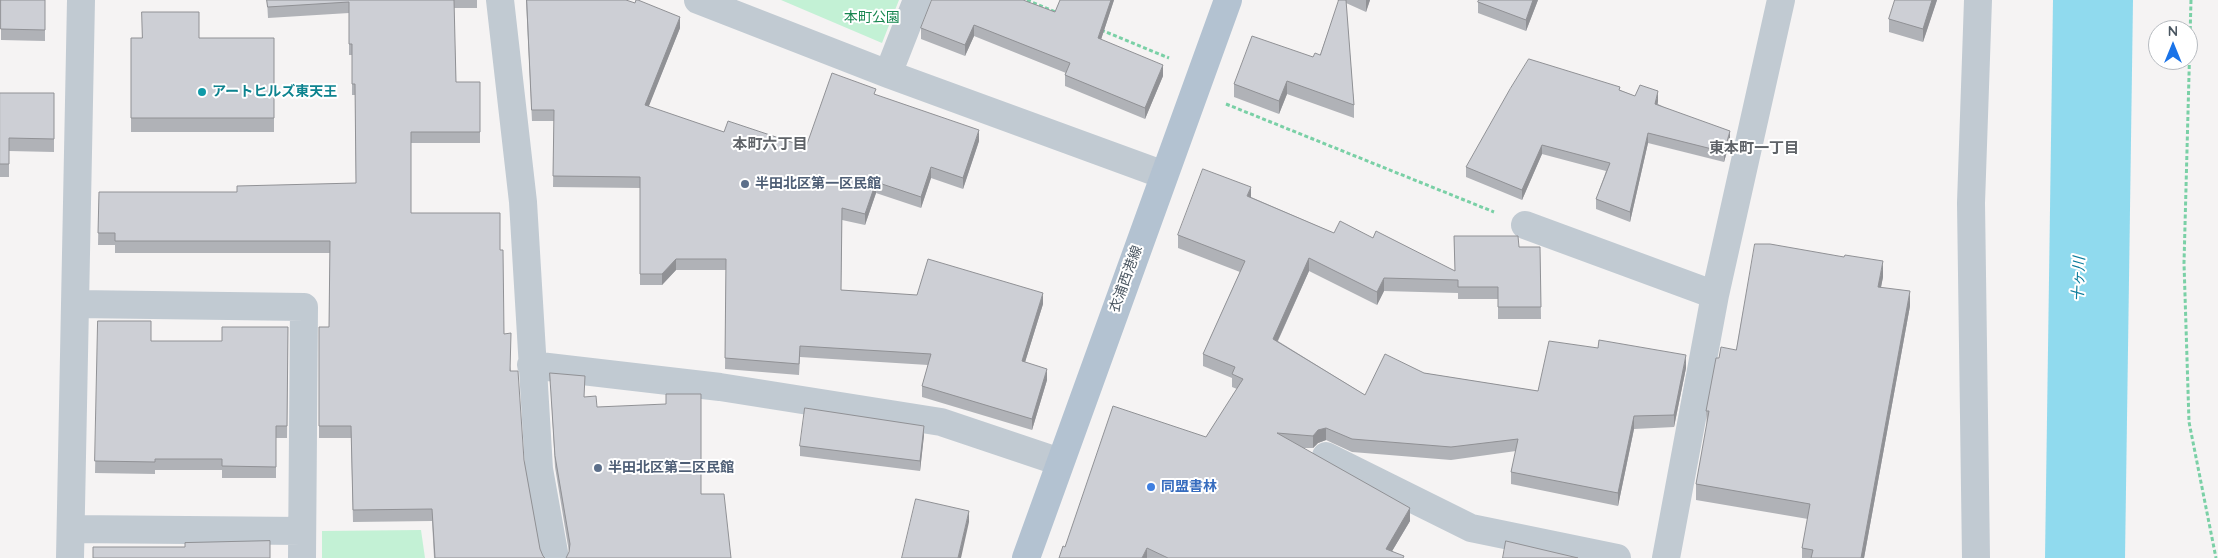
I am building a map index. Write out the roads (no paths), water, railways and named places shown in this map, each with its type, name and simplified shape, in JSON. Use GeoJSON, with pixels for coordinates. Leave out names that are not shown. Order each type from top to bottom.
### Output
{"type":"FeatureCollection","features":[{"type":"Feature","properties":{"kind":"main road","name":"衣浦西港線"},"geometry":{"type":"LineString","coordinates":[[1026,558],[1228,0]]}},
{"type":"Feature","properties":{"kind":"street"},"geometry":{"type":"LineString","coordinates":[[70,558],[77,304],[81,0]]}},
{"type":"Feature","properties":{"kind":"street"},"geometry":{"type":"LineString","coordinates":[[500,0],[523,202],[539,469],[555,558]]}},
{"type":"Feature","properties":{"kind":"street"},"geometry":{"type":"LineString","coordinates":[[698,0],[888,74],[1164,174]]}},
{"type":"Feature","properties":{"kind":"street"},"geometry":{"type":"LineString","coordinates":[[888,74],[917,0]]}},
{"type":"Feature","properties":{"kind":"street"},"geometry":{"type":"LineString","coordinates":[[1666,558],[1715,295],[1781,0]]}},
{"type":"Feature","properties":{"kind":"street"},"geometry":{"type":"LineString","coordinates":[[1976,558],[1971,202],[1978,0]]}},
{"type":"Feature","properties":{"kind":"street"},"geometry":{"type":"LineString","coordinates":[[1525,225],[1715,295]]}},
{"type":"Feature","properties":{"kind":"street"},"geometry":{"type":"LineString","coordinates":[[77,304],[304,307],[302,558]]}},
{"type":"Feature","properties":{"kind":"street"},"geometry":{"type":"LineString","coordinates":[[532,365],[720,388],[941,422],[1060,462]]}},
{"type":"Feature","properties":{"kind":"street"},"geometry":{"type":"LineString","coordinates":[[1326,456],[1471,528],[1617,558]]}},
{"type":"Feature","properties":{"kind":"street"},"geometry":{"type":"LineString","coordinates":[[71,529],[302,531]]}},
{"type":"Feature","properties":{"kind":"water","name":"十ヶ川"},"geometry":{"type":"Polygon","coordinates":[[[2053,0],[2133,0],[2125,558],[2045,558],[2053,0]]]}},
{"type":"Feature","properties":{"kind":"place","name":"アートヒルズ東天王"},"geometry":{"type":"Point","coordinates":[202,92]}},
{"type":"Feature","properties":{"kind":"place","name":"半田北区第一区民館"},"geometry":{"type":"Point","coordinates":[745,184]}},
{"type":"Feature","properties":{"kind":"place","name":"半田北区第二区民館"},"geometry":{"type":"Point","coordinates":[598,468]}},
{"type":"Feature","properties":{"kind":"place","name":"同盟書林"},"geometry":{"type":"Point","coordinates":[1151,487]}},
{"type":"Feature","properties":{"kind":"district","name":"本町六丁目"},"geometry":{"type":"Point","coordinates":[770,144]}},
{"type":"Feature","properties":{"kind":"district","name":"東本町一丁目"},"geometry":{"type":"Point","coordinates":[1754,148]}},
{"type":"Feature","properties":{"kind":"park label","name":"本町公園"},"geometry":{"type":"Point","coordinates":[872,18]}}]}
